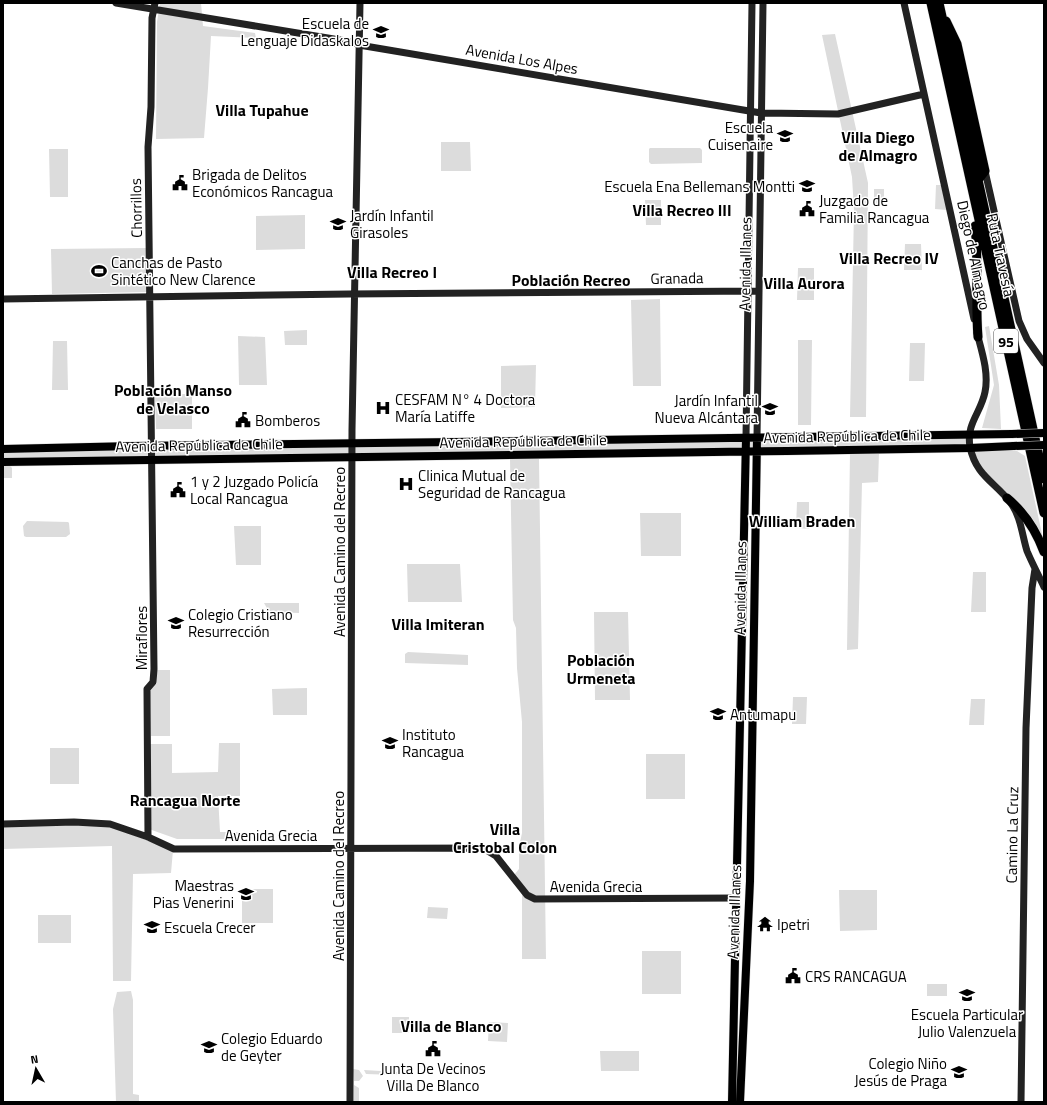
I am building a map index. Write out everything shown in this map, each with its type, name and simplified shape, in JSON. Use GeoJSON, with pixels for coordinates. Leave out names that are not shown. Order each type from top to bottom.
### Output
{"type":"FeatureCollection","features":[{"type":"Feature","properties":{"kind":"highway","name":"Ruta Travesía"},"geometry":{"type":"LineString","coordinates":[[937,4],[968,169],[1044,514]]}},
{"type":"Feature","properties":{"kind":"highway","name":"Ruta Travesía"},"geometry":{"type":"LineString","coordinates":[[937,4],[978,180],[1044,479]]}},
{"type":"Feature","properties":{"kind":"highway"},"geometry":{"type":"LineString","coordinates":[[937,4],[957,44],[984,171],[978,180]]}},
{"type":"Feature","properties":{"kind":"highway"},"geometry":{"type":"LineString","coordinates":[[968,169],[976,238],[976,301],[978,337]]}},
{"type":"Feature","properties":{"kind":"highway"},"geometry":{"type":"LineString","coordinates":[[1007,498],[1027,519],[1044,552]]}},
{"type":"Feature","properties":{"kind":"main road","name":"Avenida República de Chile"},"geometry":{"type":"LineString","coordinates":[[3,449],[1044,433]]}},
{"type":"Feature","properties":{"kind":"main road","name":"Avenida Illanes"},"geometry":{"type":"LineString","coordinates":[[732,1102],[746,438]]}},
{"type":"Feature","properties":{"kind":"main road","name":"Avenida Illanes"},"geometry":{"type":"LineString","coordinates":[[740,1102],[750,881],[757,438]]}},
{"type":"Feature","properties":{"kind":"main road"},"geometry":{"type":"LineString","coordinates":[[787,438],[790,444],[787,451]]}},
{"type":"Feature","properties":{"kind":"main road"},"geometry":{"type":"LineString","coordinates":[[649,439],[649,453]]}},
{"type":"Feature","properties":{"kind":"main road"},"geometry":{"type":"LineString","coordinates":[[486,442],[486,455]]}},
{"type":"Feature","properties":{"kind":"main road"},"geometry":{"type":"LineString","coordinates":[[432,443],[435,448],[433,456]]}},
{"type":"Feature","properties":{"kind":"main road"},"geometry":{"type":"LineString","coordinates":[[236,459],[237,451],[240,447],[245,445]]}},
{"type":"Feature","properties":{"kind":"main road","name":"Avenida República de Chile"},"geometry":{"type":"LineString","coordinates":[[3,462],[757,452],[1044,445]]}},
{"type":"Feature","properties":{"kind":"main road"},"geometry":{"type":"LineString","coordinates":[[738,846],[750,848]]}},
{"type":"Feature","properties":{"kind":"main road"},"geometry":{"type":"LineString","coordinates":[[738,868],[743,878],[750,881]]}},
{"type":"Feature","properties":{"kind":"main road"},"geometry":{"type":"LineString","coordinates":[[737,898],[744,903],[749,912]]}},
{"type":"Feature","properties":{"kind":"main road"},"geometry":{"type":"LineString","coordinates":[[736,931],[744,932],[748,930]]}},
{"type":"Feature","properties":{"kind":"street","name":"Avenida Los Alpes"},"geometry":{"type":"LineString","coordinates":[[116,3],[154,6],[352,42],[359,45],[761,113],[838,114],[924,94]]}},
{"type":"Feature","properties":{"kind":"street","name":"Avenida Camino del Recreo"},"geometry":{"type":"LineString","coordinates":[[350,1102],[352,444],[360,3]]}},
{"type":"Feature","properties":{"kind":"street","name":"Avenida Illanes"},"geometry":{"type":"LineString","coordinates":[[746,438],[752,3]]}},
{"type":"Feature","properties":{"kind":"street","name":"Avenida Illanes"},"geometry":{"type":"LineString","coordinates":[[757,438],[762,3]]}},
{"type":"Feature","properties":{"kind":"street","name":"Diego de Almagro"},"geometry":{"type":"LineString","coordinates":[[904,3],[985,369],[986,385],[984,396],[971,426],[969,435],[970,448],[981,472],[1007,498],[1017,515],[1026,547],[1044,586]]}},
{"type":"Feature","properties":{"kind":"street","name":"Chorrillos"},"geometry":{"type":"LineString","coordinates":[[152,460],[148,147],[154,6]]}},
{"type":"Feature","properties":{"kind":"street"},"geometry":{"type":"LineString","coordinates":[[984,171],[1017,316],[1024,333],[1043,360]]}},
{"type":"Feature","properties":{"kind":"street","name":"Granada"},"geometry":{"type":"LineString","coordinates":[[3,299],[355,294],[759,291]]}},
{"type":"Feature","properties":{"kind":"street","name":"Miraflores"},"geometry":{"type":"LineString","coordinates":[[148,837],[146,786],[147,688],[153,682],[154,669],[152,460]]}},
{"type":"Feature","properties":{"kind":"street","name":"Camino La Cruz"},"geometry":{"type":"LineString","coordinates":[[1021,1102],[1026,728],[1032,588],[1035,569]]}},
{"type":"Feature","properties":{"kind":"street","name":"Avenida Grecia"},"geometry":{"type":"LineString","coordinates":[[3,824],[74,822],[110,824],[148,837],[174,849],[483,848],[496,856],[527,895],[534,899],[737,898]]}},
{"type":"Feature","properties":{"kind":"shaded area"},"geometry":{"type":"Polygon","coordinates":[[[160,3],[201,3],[203,26],[255,33],[256,38],[211,36],[204,138],[156,139],[157,22],[160,3]]]}},
{"type":"Feature","properties":{"kind":"shaded area"},"geometry":{"type":"Polygon","coordinates":[[[835,34],[868,183],[866,417],[850,417],[854,210],[852,177],[822,35],[835,34]]]}},
{"type":"Feature","properties":{"kind":"shaded area"},"geometry":{"type":"Polygon","coordinates":[[[441,142],[470,142],[471,171],[441,171],[441,142]]]}},
{"type":"Feature","properties":{"kind":"shaded area"},"geometry":{"type":"Polygon","coordinates":[[[650,148],[700,148],[702,150],[702,163],[651,164],[649,162],[650,148]]]}},
{"type":"Feature","properties":{"kind":"shaded area"},"geometry":{"type":"Polygon","coordinates":[[[49,149],[68,149],[68,197],[50,197],[49,149]]]}},
{"type":"Feature","properties":{"kind":"shaded area"},"geometry":{"type":"Polygon","coordinates":[[[936,185],[941,185],[947,210],[935,209],[936,185]]]}},
{"type":"Feature","properties":{"kind":"shaded area"},"geometry":{"type":"Polygon","coordinates":[[[874,189],[884,189],[884,206],[874,206],[874,189]]]}},
{"type":"Feature","properties":{"kind":"shaded area"},"geometry":{"type":"Polygon","coordinates":[[[645,200],[661,200],[661,225],[646,225],[645,200]]]}},
{"type":"Feature","properties":{"kind":"shaded area"},"geometry":{"type":"Polygon","coordinates":[[[305,215],[305,249],[256,250],[256,216],[305,215]]]}},
{"type":"Feature","properties":{"kind":"shaded area"},"geometry":{"type":"Polygon","coordinates":[[[905,244],[921,244],[922,270],[904,270],[905,244]]]}},
{"type":"Feature","properties":{"kind":"shaded area","name":"Canchas de Pasto Sintético New Clarence"},"geometry":{"type":"Polygon","coordinates":[[[147,248],[148,292],[52,294],[51,249],[147,248]]]}},
{"type":"Feature","properties":{"kind":"shaded area"},"geometry":{"type":"Polygon","coordinates":[[[798,268],[814,268],[814,300],[797,300],[798,268]]]}},
{"type":"Feature","properties":{"kind":"shaded area"},"geometry":{"type":"Polygon","coordinates":[[[660,299],[661,386],[633,386],[631,300],[660,299]]]}},
{"type":"Feature","properties":{"kind":"shaded area"},"geometry":{"type":"Polygon","coordinates":[[[989,326],[999,385],[1001,429],[982,428],[994,385],[985,327],[989,326]]]}},
{"type":"Feature","properties":{"kind":"shaded area"},"geometry":{"type":"Polygon","coordinates":[[[307,330],[307,345],[285,345],[284,331],[307,330]]]}},
{"type":"Feature","properties":{"kind":"shaded area"},"geometry":{"type":"Polygon","coordinates":[[[238,336],[265,337],[267,385],[239,385],[238,336]]]}},
{"type":"Feature","properties":{"kind":"shaded area"},"geometry":{"type":"Polygon","coordinates":[[[798,340],[812,340],[811,425],[798,425],[798,340]]]}},
{"type":"Feature","properties":{"kind":"shaded area"},"geometry":{"type":"Polygon","coordinates":[[[53,341],[67,341],[68,390],[52,390],[53,341]]]}},
{"type":"Feature","properties":{"kind":"shaded area"},"geometry":{"type":"Polygon","coordinates":[[[910,343],[925,343],[924,381],[909,381],[910,343]]]}},
{"type":"Feature","properties":{"kind":"shaded area"},"geometry":{"type":"Polygon","coordinates":[[[536,365],[535,407],[501,408],[501,366],[536,365]]]}},
{"type":"Feature","properties":{"kind":"shaded area"},"geometry":{"type":"Polygon","coordinates":[[[155,394],[192,394],[192,429],[156,429],[155,394]]]}},
{"type":"Feature","properties":{"kind":"shaded area"},"geometry":{"type":"Polygon","coordinates":[[[967,437],[967,446],[3,459],[3,452],[967,437]]]}},
{"type":"Feature","properties":{"kind":"shaded area"},"geometry":{"type":"Polygon","coordinates":[[[973,450],[1017,451],[1025,456],[1044,543],[1032,518],[990,479],[977,461],[973,450]]]}},
{"type":"Feature","properties":{"kind":"shaded area"},"geometry":{"type":"Polygon","coordinates":[[[850,453],[879,453],[878,482],[862,483],[858,649],[847,650],[850,453]]]}},
{"type":"Feature","properties":{"kind":"shaded area"},"geometry":{"type":"Polygon","coordinates":[[[510,459],[539,459],[546,959],[522,959],[522,885],[514,875],[519,869],[519,847],[522,833],[522,722],[517,668],[516,628],[513,620],[510,459]]]}},
{"type":"Feature","properties":{"kind":"shaded area"},"geometry":{"type":"Polygon","coordinates":[[[3,466],[10,466],[12,468],[12,478],[3,478],[3,466]]]}},
{"type":"Feature","properties":{"kind":"shaded area"},"geometry":{"type":"Polygon","coordinates":[[[797,502],[809,502],[809,529],[796,528],[797,502]]]}},
{"type":"Feature","properties":{"kind":"shaded area"},"geometry":{"type":"Polygon","coordinates":[[[640,513],[681,513],[681,556],[641,556],[640,513]]]}},
{"type":"Feature","properties":{"kind":"shaded area"},"geometry":{"type":"Polygon","coordinates":[[[27,521],[68,522],[70,534],[66,537],[26,537],[24,536],[23,526],[27,521]]]}},
{"type":"Feature","properties":{"kind":"shaded area"},"geometry":{"type":"Polygon","coordinates":[[[234,526],[261,526],[261,565],[236,565],[234,526]]]}},
{"type":"Feature","properties":{"kind":"shaded area"},"geometry":{"type":"Polygon","coordinates":[[[407,564],[460,564],[462,602],[408,602],[407,564]]]}},
{"type":"Feature","properties":{"kind":"shaded area"},"geometry":{"type":"Polygon","coordinates":[[[973,572],[986,572],[986,612],[971,612],[973,572]]]}},
{"type":"Feature","properties":{"kind":"shaded area"},"geometry":{"type":"Polygon","coordinates":[[[264,603],[299,603],[299,613],[271,612],[264,603]]]}},
{"type":"Feature","properties":{"kind":"shaded area"},"geometry":{"type":"Polygon","coordinates":[[[594,612],[628,612],[630,700],[595,700],[594,612]]]}},
{"type":"Feature","properties":{"kind":"shaded area"},"geometry":{"type":"Polygon","coordinates":[[[408,652],[468,655],[468,665],[405,663],[405,654],[408,652]]]}},
{"type":"Feature","properties":{"kind":"shaded area"},"geometry":{"type":"Polygon","coordinates":[[[156,670],[170,670],[170,736],[151,736],[150,691],[157,683],[156,670]]]}},
{"type":"Feature","properties":{"kind":"shaded area"},"geometry":{"type":"Polygon","coordinates":[[[307,688],[307,715],[273,715],[272,689],[307,688]]]}},
{"type":"Feature","properties":{"kind":"shaded area"},"geometry":{"type":"Polygon","coordinates":[[[793,697],[807,697],[806,724],[792,724],[793,697]]]}},
{"type":"Feature","properties":{"kind":"shaded area"},"geometry":{"type":"Polygon","coordinates":[[[971,699],[985,699],[984,725],[969,725],[971,699]]]}},
{"type":"Feature","properties":{"kind":"shaded area"},"geometry":{"type":"Polygon","coordinates":[[[219,743],[240,743],[240,796],[218,796],[220,832],[240,832],[240,839],[177,839],[149,829],[149,744],[172,744],[172,773],[218,772],[219,743]]]}},
{"type":"Feature","properties":{"kind":"shaded area"},"geometry":{"type":"Polygon","coordinates":[[[50,748],[79,748],[79,784],[50,784],[50,748]]]}},
{"type":"Feature","properties":{"kind":"shaded area"},"geometry":{"type":"Polygon","coordinates":[[[646,754],[685,754],[685,799],[646,799],[646,754]]]}},
{"type":"Feature","properties":{"kind":"shaded area"},"geometry":{"type":"Polygon","coordinates":[[[78,824],[109,826],[173,850],[171,873],[133,874],[131,981],[113,981],[112,846],[3,849],[3,827],[78,824]]]}},
{"type":"Feature","properties":{"kind":"shaded area"},"geometry":{"type":"Polygon","coordinates":[[[242,889],[273,889],[273,923],[242,923],[242,889]]]}},
{"type":"Feature","properties":{"kind":"shaded area"},"geometry":{"type":"Polygon","coordinates":[[[839,890],[877,890],[877,930],[840,931],[839,890]]]}},
{"type":"Feature","properties":{"kind":"shaded area"},"geometry":{"type":"Polygon","coordinates":[[[428,907],[448,908],[447,919],[427,918],[428,907]]]}},
{"type":"Feature","properties":{"kind":"shaded area"},"geometry":{"type":"Polygon","coordinates":[[[38,915],[71,915],[71,943],[38,943],[38,915]]]}},
{"type":"Feature","properties":{"kind":"shaded area"},"geometry":{"type":"Polygon","coordinates":[[[642,951],[681,951],[681,994],[642,994],[642,951]]]}},
{"type":"Feature","properties":{"kind":"shaded area"},"geometry":{"type":"Polygon","coordinates":[[[927,984],[947,984],[947,996],[927,996],[927,984]]]}},
{"type":"Feature","properties":{"kind":"shaded area"},"geometry":{"type":"Polygon","coordinates":[[[131,991],[133,1000],[133,1094],[139,1095],[139,1102],[116,1102],[113,1009],[117,992],[131,991]]]}},
{"type":"Feature","properties":{"kind":"shaded area"},"geometry":{"type":"Polygon","coordinates":[[[392,1017],[409,1017],[409,1033],[392,1033],[392,1017]]]}},
{"type":"Feature","properties":{"kind":"shaded area"},"geometry":{"type":"Polygon","coordinates":[[[489,1022],[508,1023],[507,1042],[488,1041],[489,1022]]]}},
{"type":"Feature","properties":{"kind":"shaded area"},"geometry":{"type":"Polygon","coordinates":[[[600,1051],[639,1051],[639,1071],[601,1071],[600,1051]]]}},
{"type":"Feature","properties":{"kind":"shaded area"},"geometry":{"type":"Polygon","coordinates":[[[353,1069],[359,1070],[363,1076],[359,1081],[354,1081],[353,1069]]]}},
{"type":"Feature","properties":{"kind":"shaded area"},"geometry":{"type":"Polygon","coordinates":[[[364,1070],[398,1072],[396,1075],[366,1074],[364,1070]]]}},
{"type":"Feature","properties":{"kind":"shaded area"},"geometry":{"type":"Polygon","coordinates":[[[354,1085],[359,1088],[359,1102],[354,1102],[354,1085]]]}},
{"type":"Feature","properties":{"kind":"place","name":"Escuela de Lenguaje Didaskalos"},"geometry":{"type":"Point","coordinates":[381,32]}},
{"type":"Feature","properties":{"kind":"place","name":"Escuela Cuisenaire"},"geometry":{"type":"Point","coordinates":[785,136]}},
{"type":"Feature","properties":{"kind":"place","name":"Brigada de Delitos Económicos Rancagua"},"geometry":{"type":"Point","coordinates":[180,183]}},
{"type":"Feature","properties":{"kind":"place","name":"Escuela Ena Bellemans Montti"},"geometry":{"type":"Point","coordinates":[807,186]}},
{"type":"Feature","properties":{"kind":"place","name":"Juzgado de Familia Rancagua"},"geometry":{"type":"Point","coordinates":[807,209]}},
{"type":"Feature","properties":{"kind":"place","name":"Jardín Infantil Girasoles"},"geometry":{"type":"Point","coordinates":[338,224]}},
{"type":"Feature","properties":{"kind":"place","name":"Canchas de Pasto Sintético New Clarence"},"geometry":{"type":"Point","coordinates":[99,271]}},
{"type":"Feature","properties":{"kind":"place","name":"CESFAM N° 4 Doctora María Latiffe"},"geometry":{"type":"Point","coordinates":[383,408]}},
{"type":"Feature","properties":{"kind":"place","name":"Jardín Infantil Nueva Alcántara"},"geometry":{"type":"Point","coordinates":[770,409]}},
{"type":"Feature","properties":{"kind":"place","name":"Bomberos"},"geometry":{"type":"Point","coordinates":[243,420]}},
{"type":"Feature","properties":{"kind":"place","name":"Clinica Mutual de Seguridad de Rancagua"},"geometry":{"type":"Point","coordinates":[406,484]}},
{"type":"Feature","properties":{"kind":"place","name":"1 y 2 Juzgado Policía Local Rancagua"},"geometry":{"type":"Point","coordinates":[178,490]}},
{"type":"Feature","properties":{"kind":"place","name":"Colegio Cristiano Resurrección"},"geometry":{"type":"Point","coordinates":[176,623]}},
{"type":"Feature","properties":{"kind":"place","name":"Antumapu"},"geometry":{"type":"Point","coordinates":[718,714]}},
{"type":"Feature","properties":{"kind":"place","name":"Instituto Rancagua"},"geometry":{"type":"Point","coordinates":[390,743]}},
{"type":"Feature","properties":{"kind":"place","name":"Maestras Pias Venerini"},"geometry":{"type":"Point","coordinates":[246,894]}},
{"type":"Feature","properties":{"kind":"place","name":"Ipetri"},"geometry":{"type":"Point","coordinates":[765,924]}},
{"type":"Feature","properties":{"kind":"place","name":"Escuela Crecer"},"geometry":{"type":"Point","coordinates":[152,927]}},
{"type":"Feature","properties":{"kind":"place","name":"CRS RANCAGUA"},"geometry":{"type":"Point","coordinates":[793,976]}},
{"type":"Feature","properties":{"kind":"place","name":"Escuela Particular Julio Valenzuela"},"geometry":{"type":"Point","coordinates":[967,995]}},
{"type":"Feature","properties":{"kind":"place","name":"Colegio Eduardo de Geyter"},"geometry":{"type":"Point","coordinates":[209,1047]}},
{"type":"Feature","properties":{"kind":"place","name":"Junta De Vecinos Villa De Blanco"},"geometry":{"type":"Point","coordinates":[433,1049]}},
{"type":"Feature","properties":{"kind":"place","name":"Colegio Niño Jesús de Praga"},"geometry":{"type":"Point","coordinates":[959,1072]}},
{"type":"Feature","properties":{"kind":"district","name":"Villa Tupahue"},"geometry":{"type":"Point","coordinates":[262,110]}},
{"type":"Feature","properties":{"kind":"district","name":"Villa Diego de Almagro"},"geometry":{"type":"Point","coordinates":[878,146]}},
{"type":"Feature","properties":{"kind":"district","name":"Villa Recreo III"},"geometry":{"type":"Point","coordinates":[682,210]}},
{"type":"Feature","properties":{"kind":"district","name":"Villa Recreo IV"},"geometry":{"type":"Point","coordinates":[889,258]}},
{"type":"Feature","properties":{"kind":"district","name":"Villa Recreo I"},"geometry":{"type":"Point","coordinates":[392,272]}},
{"type":"Feature","properties":{"kind":"district","name":"Población Recreo"},"geometry":{"type":"Point","coordinates":[571,280]}},
{"type":"Feature","properties":{"kind":"district","name":"Villa Aurora"},"geometry":{"type":"Point","coordinates":[804,283]}},
{"type":"Feature","properties":{"kind":"district","name":"Población Manso de Velasco"},"geometry":{"type":"Point","coordinates":[173,399]}},
{"type":"Feature","properties":{"kind":"district","name":"William Braden"},"geometry":{"type":"Point","coordinates":[802,521]}},
{"type":"Feature","properties":{"kind":"district","name":"Villa Imiteran"},"geometry":{"type":"Point","coordinates":[438,624]}},
{"type":"Feature","properties":{"kind":"district","name":"Población Urmeneta"},"geometry":{"type":"Point","coordinates":[601,669]}},
{"type":"Feature","properties":{"kind":"district","name":"Rancagua Norte"},"geometry":{"type":"Point","coordinates":[185,800]}},
{"type":"Feature","properties":{"kind":"district","name":"Villa Cristobal Colon"},"geometry":{"type":"Point","coordinates":[505,838]}},
{"type":"Feature","properties":{"kind":"district","name":"Villa de Blanco"},"geometry":{"type":"Point","coordinates":[451,1026]}}]}
